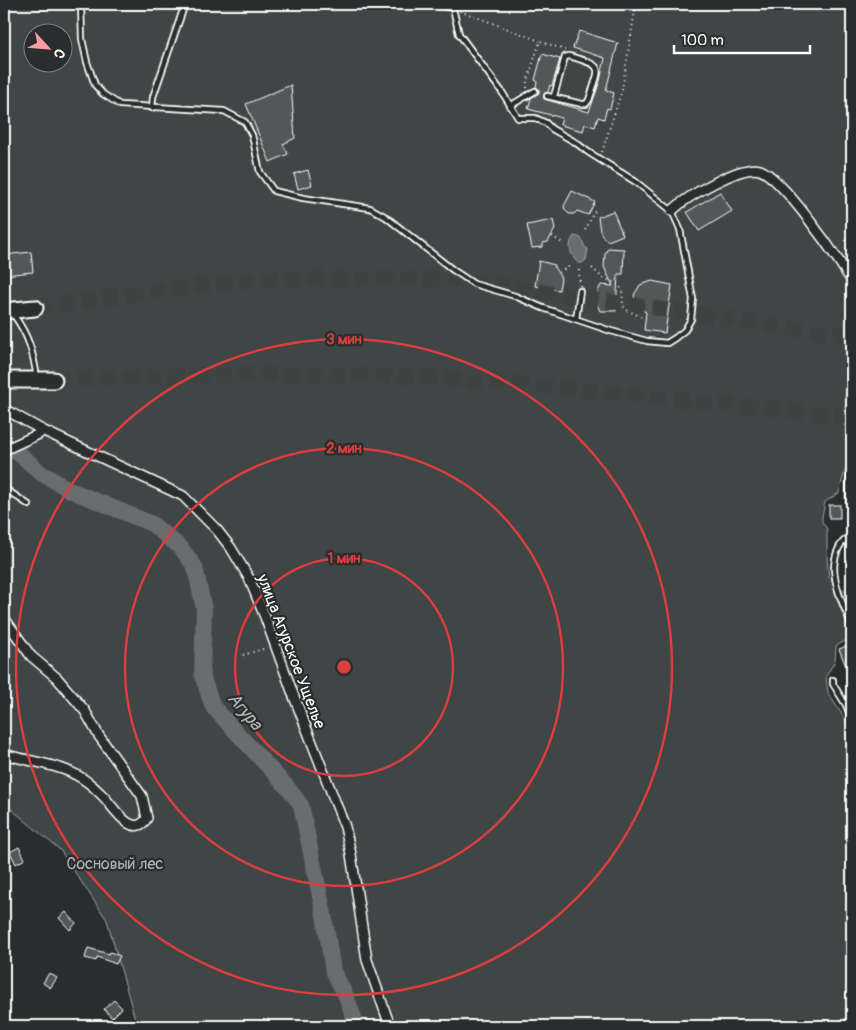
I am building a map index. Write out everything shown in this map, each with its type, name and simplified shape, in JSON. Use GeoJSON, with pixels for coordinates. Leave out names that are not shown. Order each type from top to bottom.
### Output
{"type":"FeatureCollection","features":[{"type":"Feature","properties":{"kind":"highway"},"geometry":{"type":"LineString","coordinates":[[7,310],[35,308]]}},
{"type":"Feature","properties":{"kind":"highway"},"geometry":{"type":"LineString","coordinates":[[6,380],[54,380]]}},
{"type":"Feature","properties":{"kind":"street"},"geometry":{"type":"LineString","coordinates":[[672,210],[682,201],[738,172],[759,170],[768,174],[796,202],[852,281]]}},
{"type":"Feature","properties":{"kind":"street","name":"улица Агурское Ущелье"},"geometry":{"type":"LineString","coordinates":[[4,409],[42,430],[183,496],[217,530],[231,548],[249,578],[345,827],[351,854],[367,960],[390,1026]]}},
{"type":"Feature","properties":{"kind":"street"},"geometry":{"type":"LineString","coordinates":[[4,450],[39,434],[42,430]]}},
{"type":"Feature","properties":{"kind":"street"},"geometry":{"type":"LineString","coordinates":[[852,475],[852,521]]}},
{"type":"Feature","properties":{"kind":"street"},"geometry":{"type":"LineString","coordinates":[[4,618],[31,656],[57,678],[85,711],[99,736],[142,796],[146,818],[138,826],[131,826],[119,816],[90,783],[76,774],[53,765],[4,754]]}},
{"type":"Feature","properties":{"kind":"lane"},"geometry":{"type":"LineString","coordinates":[[81,4],[82,39],[87,62],[95,85],[103,94],[120,105],[224,111],[230,113],[245,122],[252,135],[260,172],[274,191],[303,198],[370,208],[386,217],[453,270],[474,284],[515,296],[611,331],[647,341],[666,343],[685,330],[690,319],[693,300],[680,229],[672,210],[636,182],[552,129],[546,123],[536,118],[518,118],[502,92],[459,34],[452,6],[434,4]]}},
{"type":"Feature","properties":{"kind":"lane"},"geometry":{"type":"LineString","coordinates":[[152,108],[153,97],[185,4]]}},
{"type":"Feature","properties":{"kind":"lane"},"geometry":{"type":"LineString","coordinates":[[547,96],[586,104],[598,71],[597,66],[569,56],[565,57],[554,96]]}},
{"type":"Feature","properties":{"kind":"lane"},"geometry":{"type":"LineString","coordinates":[[510,106],[534,91]]}},
{"type":"Feature","properties":{"kind":"lane"},"geometry":{"type":"LineString","coordinates":[[576,319],[580,292]]}},
{"type":"Feature","properties":{"kind":"lane"},"geometry":{"type":"LineString","coordinates":[[7,310],[24,330],[33,356],[37,380]]}},
{"type":"Feature","properties":{"kind":"lane"},"geometry":{"type":"LineString","coordinates":[[4,488],[29,505]]}},
{"type":"Feature","properties":{"kind":"lane"},"geometry":{"type":"LineString","coordinates":[[852,536],[842,542],[838,550],[835,568],[835,577],[852,626]]}},
{"type":"Feature","properties":{"kind":"lane"},"geometry":{"type":"LineString","coordinates":[[833,680],[833,684],[846,705],[852,720]]}},
{"type":"Feature","properties":{"kind":"path"},"geometry":{"type":"LineString","coordinates":[[599,159],[622,90],[636,4]]}},
{"type":"Feature","properties":{"kind":"path"},"geometry":{"type":"LineString","coordinates":[[452,6],[565,49],[565,57]]}},
{"type":"Feature","properties":{"kind":"path"},"geometry":{"type":"LineString","coordinates":[[527,95],[527,82],[540,41]]}},
{"type":"Feature","properties":{"kind":"path"},"geometry":{"type":"LineString","coordinates":[[585,230],[595,211]]}},
{"type":"Feature","properties":{"kind":"path"},"geometry":{"type":"LineString","coordinates":[[552,236],[564,244]]}},
{"type":"Feature","properties":{"kind":"path"},"geometry":{"type":"LineString","coordinates":[[559,272],[570,266]]}},
{"type":"Feature","properties":{"kind":"path"},"geometry":{"type":"LineString","coordinates":[[592,268],[603,278],[618,284],[622,290],[623,306],[641,317]]}},
{"type":"Feature","properties":{"kind":"path"},"geometry":{"type":"LineString","coordinates":[[579,270],[580,292]]}},
{"type":"Feature","properties":{"kind":"path"},"geometry":{"type":"LineString","coordinates":[[244,655],[276,645]]}},
{"type":"Feature","properties":{"kind":"green space","name":"Сосновый лес"},"geometry":{"type":"Polygon","coordinates":[[[4,4],[852,4],[852,400],[849,400],[841,413],[852,450],[852,458],[845,470],[839,493],[825,502],[822,522],[827,529],[829,578],[848,593],[852,599],[852,637],[836,646],[835,661],[826,676],[828,693],[852,730],[852,1026],[137,1026],[107,920],[60,850],[10,808],[4,810],[4,4]]]}},
{"type":"Feature","properties":{"kind":"shaded area"},"geometry":{"type":"Polygon","coordinates":[[[574,236],[581,239],[584,246],[588,249],[586,260],[582,263],[578,263],[571,253],[570,246],[574,236]]]}},
{"type":"Feature","properties":{"kind":"building"},"geometry":{"type":"Polygon","coordinates":[[[579,31],[618,43],[606,90],[614,93],[610,109],[607,108],[604,119],[598,117],[595,127],[585,124],[583,131],[560,125],[562,118],[528,109],[531,98],[539,93],[539,89],[536,87],[537,81],[535,80],[542,54],[560,59],[552,86],[550,85],[548,92],[544,94],[544,99],[589,112],[600,81],[605,58],[573,48],[579,31]]]}},
{"type":"Feature","properties":{"kind":"building"},"geometry":{"type":"Polygon","coordinates":[[[291,85],[295,138],[283,144],[288,154],[270,162],[246,104],[291,85]]]}},
{"type":"Feature","properties":{"kind":"building"},"geometry":{"type":"Polygon","coordinates":[[[308,170],[312,185],[298,189],[294,174],[308,170]]]}},
{"type":"Feature","properties":{"kind":"building"},"geometry":{"type":"Polygon","coordinates":[[[572,191],[595,202],[588,215],[577,211],[574,214],[569,214],[565,210],[564,206],[572,191]]]}},
{"type":"Feature","properties":{"kind":"building"},"geometry":{"type":"Polygon","coordinates":[[[720,192],[732,211],[699,231],[687,212],[720,192]]]}},
{"type":"Feature","properties":{"kind":"building"},"geometry":{"type":"Polygon","coordinates":[[[613,211],[623,235],[608,241],[600,231],[598,217],[613,211]]]}},
{"type":"Feature","properties":{"kind":"building"},"geometry":{"type":"Polygon","coordinates":[[[553,220],[555,229],[548,242],[543,243],[543,247],[532,248],[527,225],[553,220]]]}},
{"type":"Feature","properties":{"kind":"building"},"geometry":{"type":"Polygon","coordinates":[[[608,248],[624,249],[623,274],[618,274],[616,311],[600,311],[597,304],[598,291],[601,285],[613,286],[604,267],[605,254],[608,248]]]}},
{"type":"Feature","properties":{"kind":"building"},"geometry":{"type":"Polygon","coordinates":[[[31,252],[33,272],[4,275],[4,255],[31,252]]]}},
{"type":"Feature","properties":{"kind":"building"},"geometry":{"type":"Polygon","coordinates":[[[539,261],[555,265],[554,267],[561,278],[559,290],[535,286],[539,261]]]}},
{"type":"Feature","properties":{"kind":"building"},"geometry":{"type":"Polygon","coordinates":[[[652,281],[672,285],[665,333],[644,330],[646,312],[636,307],[634,295],[640,285],[652,281]]]}},
{"type":"Feature","properties":{"kind":"building"},"geometry":{"type":"Polygon","coordinates":[[[829,505],[840,505],[840,518],[829,518],[829,505]]]}},
{"type":"Feature","properties":{"kind":"building"},"geometry":{"type":"Polygon","coordinates":[[[852,644],[852,681],[839,649],[852,644]]]}},
{"type":"Feature","properties":{"kind":"building"},"geometry":{"type":"Polygon","coordinates":[[[19,847],[25,859],[16,864],[10,852],[19,847]]]}},
{"type":"Feature","properties":{"kind":"building"},"geometry":{"type":"Polygon","coordinates":[[[66,912],[76,923],[70,930],[59,918],[66,912]]]}},
{"type":"Feature","properties":{"kind":"building"},"geometry":{"type":"Polygon","coordinates":[[[88,948],[120,956],[116,964],[97,957],[96,961],[85,958],[88,948]]]}},
{"type":"Feature","properties":{"kind":"building"},"geometry":{"type":"Polygon","coordinates":[[[49,973],[57,978],[50,988],[43,983],[49,973]]]}},
{"type":"Feature","properties":{"kind":"building"},"geometry":{"type":"Polygon","coordinates":[[[114,1000],[122,1008],[112,1018],[104,1009],[114,1000]]]}},
{"type":"Feature","properties":{"kind":"waterway","name":"Агура"},"geometry":{"type":"LineString","coordinates":[[4,444],[22,456],[41,473],[70,490],[152,524],[181,548],[195,567],[204,609],[202,675],[213,707],[288,788],[301,805],[324,915],[333,971],[346,996],[354,1018],[354,1026]]}},
{"type":"Feature","properties":{"kind":"tunnel"},"geometry":{"type":"LineString","coordinates":[[35,308],[168,289],[276,278],[457,279],[824,333],[852,334]]}},
{"type":"Feature","properties":{"kind":"tunnel"},"geometry":{"type":"LineString","coordinates":[[54,380],[244,374],[374,375],[525,384],[852,417]]}}]}
